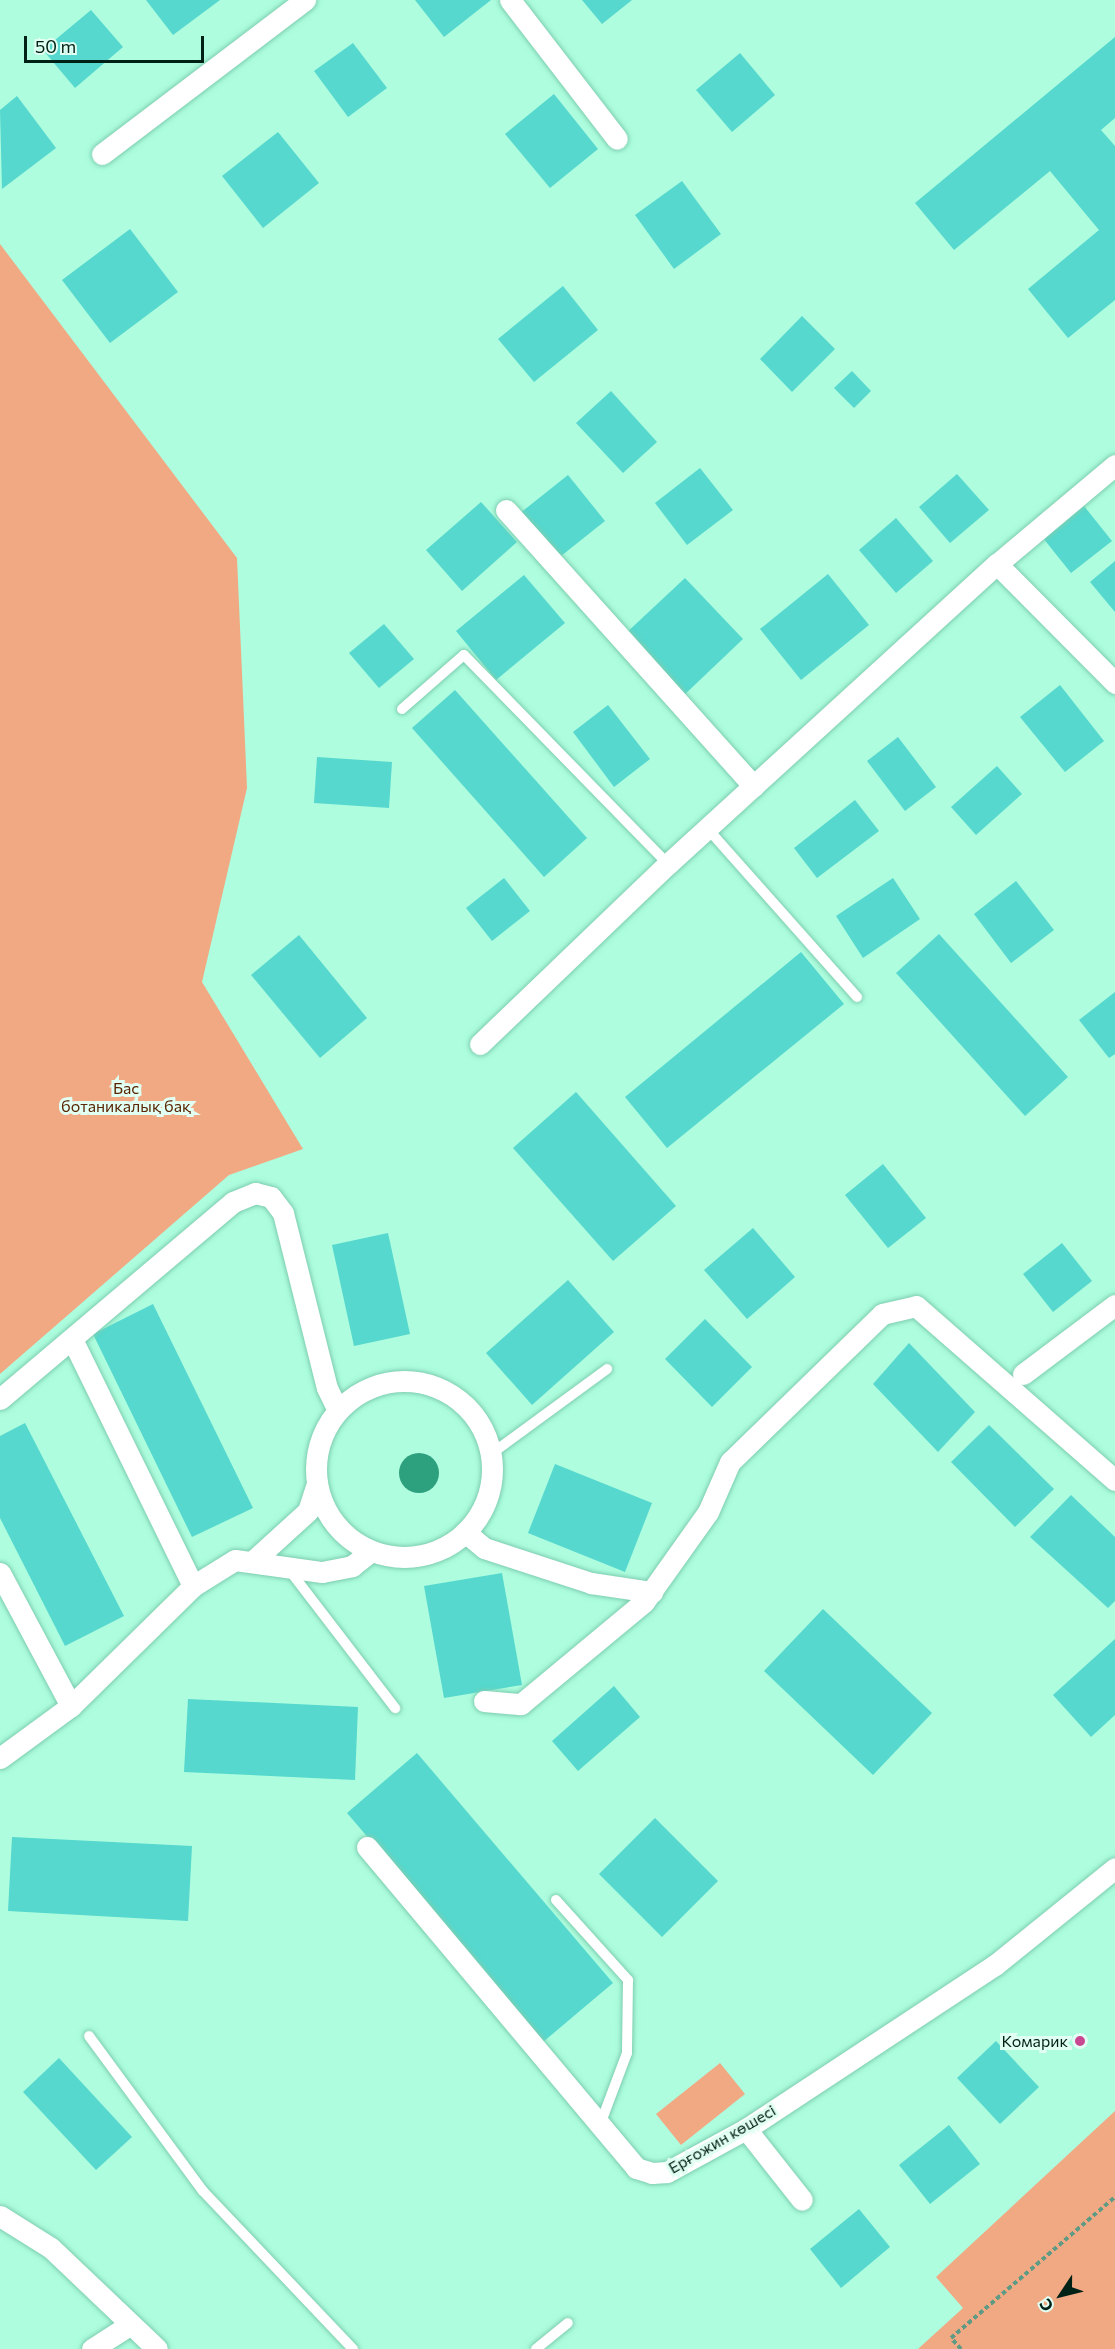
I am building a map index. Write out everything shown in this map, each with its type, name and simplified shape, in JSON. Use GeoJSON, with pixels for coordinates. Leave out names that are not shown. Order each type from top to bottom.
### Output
{"type":"FeatureCollection","features":[{"type":"Feature","properties":{"kind":"street"},"geometry":{"type":"LineString","coordinates":[[102,154],[305,0]]}},
{"type":"Feature","properties":{"kind":"street"},"geometry":{"type":"LineString","coordinates":[[510,0],[617,139]]}},
{"type":"Feature","properties":{"kind":"street"},"geometry":{"type":"LineString","coordinates":[[480,1044],[707,828],[997,564],[1115,465]]}},
{"type":"Feature","properties":{"kind":"street"},"geometry":{"type":"LineString","coordinates":[[507,510],[754,786]]}},
{"type":"Feature","properties":{"kind":"street"},"geometry":{"type":"LineString","coordinates":[[997,564],[1115,683]]}},
{"type":"Feature","properties":{"kind":"street"},"geometry":{"type":"LineString","coordinates":[[0,1399],[233,1202],[255,1193],[271,1197],[283,1213],[327,1388],[338,1411]]}},
{"type":"Feature","properties":{"kind":"street"},"geometry":{"type":"LineString","coordinates":[[1023,1374],[1115,1305]]}},
{"type":"Feature","properties":{"kind":"street"},"geometry":{"type":"LineString","coordinates":[[484,1701],[521,1704],[652,1592],[708,1512],[730,1462],[882,1314],[916,1306],[1115,1480]]}},
{"type":"Feature","properties":{"kind":"street"},"geometry":{"type":"LineString","coordinates":[[72,1339],[193,1586]]}},
{"type":"Feature","properties":{"kind":"street"},"geometry":{"type":"LineString","coordinates":[[253,1561],[308,1511],[317,1483],[319,1444],[338,1411],[362,1391],[385,1383],[433,1386],[472,1414],[491,1454],[490,1485],[465,1532],[421,1555],[371,1551],[335,1524],[317,1483]]}},
{"type":"Feature","properties":{"kind":"street"},"geometry":{"type":"LineString","coordinates":[[465,1532],[484,1548],[580,1580],[652,1592]]}},
{"type":"Feature","properties":{"kind":"street"},"geometry":{"type":"LineString","coordinates":[[0,1758],[71,1706],[193,1586],[235,1560],[253,1561],[290,1571],[352,1566],[371,1551]]}},
{"type":"Feature","properties":{"kind":"street"},"geometry":{"type":"LineString","coordinates":[[0,1573],[71,1706]]}},
{"type":"Feature","properties":{"kind":"street","name":"Ерғожин көшесі"},"geometry":{"type":"LineString","coordinates":[[367,1847],[636,2168],[652,2173],[667,2172],[746,2129],[994,1965],[1115,1868]]}},
{"type":"Feature","properties":{"kind":"street"},"geometry":{"type":"LineString","coordinates":[[746,2129],[802,2200]]}},
{"type":"Feature","properties":{"kind":"street"},"geometry":{"type":"LineString","coordinates":[[0,2216],[51,2248],[157,2349]]}},
{"type":"Feature","properties":{"kind":"street"},"geometry":{"type":"LineString","coordinates":[[92,2349],[131,2324]]}},
{"type":"Feature","properties":{"kind":"lane"},"geometry":{"type":"LineString","coordinates":[[402,709],[464,655],[668,864]]}},
{"type":"Feature","properties":{"kind":"lane"},"geometry":{"type":"LineString","coordinates":[[707,828],[857,997]]}},
{"type":"Feature","properties":{"kind":"lane"},"geometry":{"type":"LineString","coordinates":[[491,1454],[607,1369]]}},
{"type":"Feature","properties":{"kind":"lane"},"geometry":{"type":"LineString","coordinates":[[290,1571],[395,1708]]}},
{"type":"Feature","properties":{"kind":"lane"},"geometry":{"type":"LineString","coordinates":[[556,1900],[628,1980],[632,2010],[627,2053],[600,2125]]}},
{"type":"Feature","properties":{"kind":"lane"},"geometry":{"type":"LineString","coordinates":[[89,2036],[203,2191],[353,2349]]}},
{"type":"Feature","properties":{"kind":"lane"},"geometry":{"type":"LineString","coordinates":[[536,2349],[568,2323]]}},
{"type":"Feature","properties":{"kind":"path"},"geometry":{"type":"LineString","coordinates":[[960,2349],[951,2338],[1115,2197]]}},
{"type":"Feature","properties":{"kind":"green space","name":"Бас ботаникалық бақ"},"geometry":{"type":"Polygon","coordinates":[[[0,244],[237,558],[247,788],[202,982],[303,1149],[229,1175],[0,1374],[0,244]]]}},
{"type":"Feature","properties":{"kind":"green space"},"geometry":{"type":"Polygon","coordinates":[[[720,2063],[745,2094],[681,2145],[656,2114],[720,2063]]]}},
{"type":"Feature","properties":{"kind":"green space"},"geometry":{"type":"Polygon","coordinates":[[[1115,2111],[1115,2349],[918,2349],[963,2308],[936,2277],[1115,2111]]]}},
{"type":"Feature","properties":{"kind":"shaded area"},"geometry":{"type":"Polygon","coordinates":[[[419,1453],[433,1459],[439,1473],[433,1487],[419,1493],[405,1487],[399,1473],[405,1459],[419,1453]]]}},
{"type":"Feature","properties":{"kind":"building"},"geometry":{"type":"Polygon","coordinates":[[[146,0],[220,0],[173,35],[146,0]]]}},
{"type":"Feature","properties":{"kind":"building"},"geometry":{"type":"Polygon","coordinates":[[[415,0],[491,0],[444,37],[415,0]]]}},
{"type":"Feature","properties":{"kind":"building"},"geometry":{"type":"Polygon","coordinates":[[[582,0],[632,0],[602,24],[582,0]]]}},
{"type":"Feature","properties":{"kind":"building"},"geometry":{"type":"Polygon","coordinates":[[[91,10],[123,47],[75,88],[43,50],[91,10]]]}},
{"type":"Feature","properties":{"kind":"building"},"geometry":{"type":"Polygon","coordinates":[[[1115,37],[1115,118],[1101,130],[1115,146],[1115,300],[1068,338],[1028,289],[1099,230],[1050,171],[954,250],[915,203],[1115,37]]]}},
{"type":"Feature","properties":{"kind":"building"},"geometry":{"type":"Polygon","coordinates":[[[353,43],[387,88],[348,117],[314,71],[353,43]]]}},
{"type":"Feature","properties":{"kind":"building"},"geometry":{"type":"Polygon","coordinates":[[[740,53],[775,95],[732,132],[696,90],[740,53]]]}},
{"type":"Feature","properties":{"kind":"building"},"geometry":{"type":"Polygon","coordinates":[[[554,94],[598,149],[550,188],[505,134],[554,94]]]}},
{"type":"Feature","properties":{"kind":"building"},"geometry":{"type":"Polygon","coordinates":[[[17,96],[56,148],[2,189],[0,110],[17,96]]]}},
{"type":"Feature","properties":{"kind":"building"},"geometry":{"type":"Polygon","coordinates":[[[278,132],[319,183],[263,228],[222,176],[278,132]]]}},
{"type":"Feature","properties":{"kind":"building"},"geometry":{"type":"Polygon","coordinates":[[[682,181],[721,234],[674,269],[635,215],[682,181]]]}},
{"type":"Feature","properties":{"kind":"building"},"geometry":{"type":"Polygon","coordinates":[[[130,229],[178,292],[110,343],[62,280],[130,229]]]}},
{"type":"Feature","properties":{"kind":"building"},"geometry":{"type":"Polygon","coordinates":[[[563,286],[598,330],[534,382],[498,339],[563,286]]]}},
{"type":"Feature","properties":{"kind":"building"},"geometry":{"type":"Polygon","coordinates":[[[802,316],[835,349],[792,392],[760,359],[802,316]]]}},
{"type":"Feature","properties":{"kind":"building"},"geometry":{"type":"Polygon","coordinates":[[[852,371],[871,391],[854,408],[834,388],[852,371]]]}},
{"type":"Feature","properties":{"kind":"building"},"geometry":{"type":"Polygon","coordinates":[[[611,391],[657,442],[623,473],[576,423],[611,391]]]}},
{"type":"Feature","properties":{"kind":"building"},"geometry":{"type":"Polygon","coordinates":[[[700,468],[733,510],[687,545],[655,503],[700,468]]]}},
{"type":"Feature","properties":{"kind":"building"},"geometry":{"type":"Polygon","coordinates":[[[957,474],[989,510],[950,543],[919,507],[957,474]]]}},
{"type":"Feature","properties":{"kind":"building"},"geometry":{"type":"Polygon","coordinates":[[[568,475],[605,521],[556,560],[519,514],[568,475]]]}},
{"type":"Feature","properties":{"kind":"building"},"geometry":{"type":"Polygon","coordinates":[[[481,502],[517,542],[462,591],[426,550],[481,502]]]}},
{"type":"Feature","properties":{"kind":"building"},"geometry":{"type":"Polygon","coordinates":[[[1084,506],[1112,541],[1071,573],[1043,538],[1084,506]]]}},
{"type":"Feature","properties":{"kind":"building"},"geometry":{"type":"Polygon","coordinates":[[[896,518],[933,561],[896,593],[859,550],[896,518]]]}},
{"type":"Feature","properties":{"kind":"building"},"geometry":{"type":"Polygon","coordinates":[[[1115,561],[1115,612],[1090,582],[1115,561]]]}},
{"type":"Feature","properties":{"kind":"building"},"geometry":{"type":"Polygon","coordinates":[[[828,574],[869,625],[801,680],[760,629],[828,574]]]}},
{"type":"Feature","properties":{"kind":"building"},"geometry":{"type":"Polygon","coordinates":[[[524,575],[565,623],[496,680],[456,631],[524,575]]]}},
{"type":"Feature","properties":{"kind":"building"},"geometry":{"type":"Polygon","coordinates":[[[685,578],[743,639],[682,697],[624,635],[685,578]]]}},
{"type":"Feature","properties":{"kind":"building"},"geometry":{"type":"Polygon","coordinates":[[[384,624],[414,659],[379,688],[349,653],[384,624]]]}},
{"type":"Feature","properties":{"kind":"building"},"geometry":{"type":"Polygon","coordinates":[[[1060,685],[1104,741],[1065,772],[1020,717],[1060,685]]]}},
{"type":"Feature","properties":{"kind":"building"},"geometry":{"type":"Polygon","coordinates":[[[455,690],[587,838],[544,877],[412,728],[455,690]]]}},
{"type":"Feature","properties":{"kind":"building"},"geometry":{"type":"Polygon","coordinates":[[[608,705],[650,759],[614,787],[573,732],[608,705]]]}},
{"type":"Feature","properties":{"kind":"building"},"geometry":{"type":"Polygon","coordinates":[[[898,737],[936,787],[905,811],[867,761],[898,737]]]}},
{"type":"Feature","properties":{"kind":"building"},"geometry":{"type":"Polygon","coordinates":[[[317,757],[392,762],[389,808],[314,803],[317,757]]]}},
{"type":"Feature","properties":{"kind":"building"},"geometry":{"type":"Polygon","coordinates":[[[997,766],[1022,794],[976,835],[951,807],[997,766]]]}},
{"type":"Feature","properties":{"kind":"building"},"geometry":{"type":"Polygon","coordinates":[[[855,800],[879,831],[817,878],[794,848],[855,800]]]}},
{"type":"Feature","properties":{"kind":"building"},"geometry":{"type":"Polygon","coordinates":[[[504,878],[530,911],[492,941],[466,908],[504,878]]]}},
{"type":"Feature","properties":{"kind":"building"},"geometry":{"type":"Polygon","coordinates":[[[893,878],[920,919],[863,958],[836,916],[893,878]]]}},
{"type":"Feature","properties":{"kind":"building"},"geometry":{"type":"Polygon","coordinates":[[[1016,881],[1054,930],[1011,963],[974,914],[1016,881]]]}},
{"type":"Feature","properties":{"kind":"building"},"geometry":{"type":"Polygon","coordinates":[[[939,934],[1068,1077],[1025,1116],[896,973],[939,934]]]}},
{"type":"Feature","properties":{"kind":"building"},"geometry":{"type":"Polygon","coordinates":[[[299,935],[367,1018],[320,1058],[251,975],[299,935]]]}},
{"type":"Feature","properties":{"kind":"building"},"geometry":{"type":"Polygon","coordinates":[[[801,952],[844,1004],[667,1148],[625,1097],[801,952]]]}},
{"type":"Feature","properties":{"kind":"building"},"geometry":{"type":"Polygon","coordinates":[[[1115,992],[1115,1054],[1109,1058],[1079,1020],[1115,992]]]}},
{"type":"Feature","properties":{"kind":"building"},"geometry":{"type":"Polygon","coordinates":[[[576,1092],[676,1206],[613,1261],[513,1148],[576,1092]]]}},
{"type":"Feature","properties":{"kind":"building"},"geometry":{"type":"Polygon","coordinates":[[[883,1164],[926,1218],[888,1248],[845,1195],[883,1164]]]}},
{"type":"Feature","properties":{"kind":"building"},"geometry":{"type":"Polygon","coordinates":[[[753,1228],[795,1277],[747,1319],[704,1270],[753,1228]]]}},
{"type":"Feature","properties":{"kind":"building"},"geometry":{"type":"Polygon","coordinates":[[[388,1233],[410,1334],[354,1346],[332,1245],[388,1233]]]}},
{"type":"Feature","properties":{"kind":"building"},"geometry":{"type":"Polygon","coordinates":[[[1062,1243],[1092,1281],[1053,1312],[1023,1274],[1062,1243]]]}},
{"type":"Feature","properties":{"kind":"building"},"geometry":{"type":"Polygon","coordinates":[[[568,1280],[614,1332],[532,1405],[486,1353],[568,1280]]]}},
{"type":"Feature","properties":{"kind":"building"},"geometry":{"type":"Polygon","coordinates":[[[153,1304],[253,1508],[192,1537],[93,1334],[153,1304]]]}},
{"type":"Feature","properties":{"kind":"building"},"geometry":{"type":"Polygon","coordinates":[[[705,1319],[752,1367],[712,1407],[665,1359],[705,1319]]]}},
{"type":"Feature","properties":{"kind":"building"},"geometry":{"type":"Polygon","coordinates":[[[909,1343],[975,1412],[938,1452],[873,1384],[909,1343]]]}},
{"type":"Feature","properties":{"kind":"building"},"geometry":{"type":"Polygon","coordinates":[[[25,1423],[124,1616],[65,1646],[0,1518],[0,1436],[25,1423]]]}},
{"type":"Feature","properties":{"kind":"building"},"geometry":{"type":"Polygon","coordinates":[[[989,1425],[1054,1489],[1015,1527],[951,1462],[989,1425]]]}},
{"type":"Feature","properties":{"kind":"building"},"geometry":{"type":"Polygon","coordinates":[[[555,1464],[652,1503],[625,1572],[528,1533],[555,1464]]]}},
{"type":"Feature","properties":{"kind":"building"},"geometry":{"type":"Polygon","coordinates":[[[1071,1495],[1115,1537],[1115,1601],[1108,1608],[1030,1537],[1071,1495]]]}},
{"type":"Feature","properties":{"kind":"building"},"geometry":{"type":"Polygon","coordinates":[[[502,1573],[522,1685],[444,1698],[424,1586],[502,1573]]]}},
{"type":"Feature","properties":{"kind":"building"},"geometry":{"type":"Polygon","coordinates":[[[823,1609],[932,1713],[873,1775],[764,1671],[823,1609]]]}},
{"type":"Feature","properties":{"kind":"building"},"geometry":{"type":"Polygon","coordinates":[[[1115,1639],[1115,1715],[1091,1737],[1053,1695],[1115,1639]]]}},
{"type":"Feature","properties":{"kind":"building"},"geometry":{"type":"Polygon","coordinates":[[[614,1686],[640,1717],[578,1771],[552,1741],[614,1686]]]}},
{"type":"Feature","properties":{"kind":"building"},"geometry":{"type":"Polygon","coordinates":[[[188,1699],[358,1707],[355,1780],[184,1772],[188,1699]]]}},
{"type":"Feature","properties":{"kind":"building"},"geometry":{"type":"Polygon","coordinates":[[[417,1753],[613,1983],[543,2042],[347,1813],[417,1753]]]}},
{"type":"Feature","properties":{"kind":"building"},"geometry":{"type":"Polygon","coordinates":[[[655,1818],[718,1881],[662,1937],[599,1874],[655,1818]]]}},
{"type":"Feature","properties":{"kind":"building"},"geometry":{"type":"Polygon","coordinates":[[[12,1837],[192,1846],[188,1921],[8,1911],[12,1837]]]}},
{"type":"Feature","properties":{"kind":"building"},"geometry":{"type":"Polygon","coordinates":[[[996,2041],[1039,2087],[1000,2124],[957,2078],[996,2041]]]}},
{"type":"Feature","properties":{"kind":"building"},"geometry":{"type":"Polygon","coordinates":[[[59,2058],[132,2137],[96,2170],[23,2092],[59,2058]]]}},
{"type":"Feature","properties":{"kind":"building"},"geometry":{"type":"Polygon","coordinates":[[[949,2125],[980,2164],[930,2204],[899,2165],[949,2125]]]}},
{"type":"Feature","properties":{"kind":"building"},"geometry":{"type":"Polygon","coordinates":[[[859,2209],[890,2247],[841,2288],[810,2249],[859,2209]]]}},
{"type":"Feature","properties":{"kind":"place","name":"Комарик"},"geometry":{"type":"Point","coordinates":[1080,2041]}}]}
